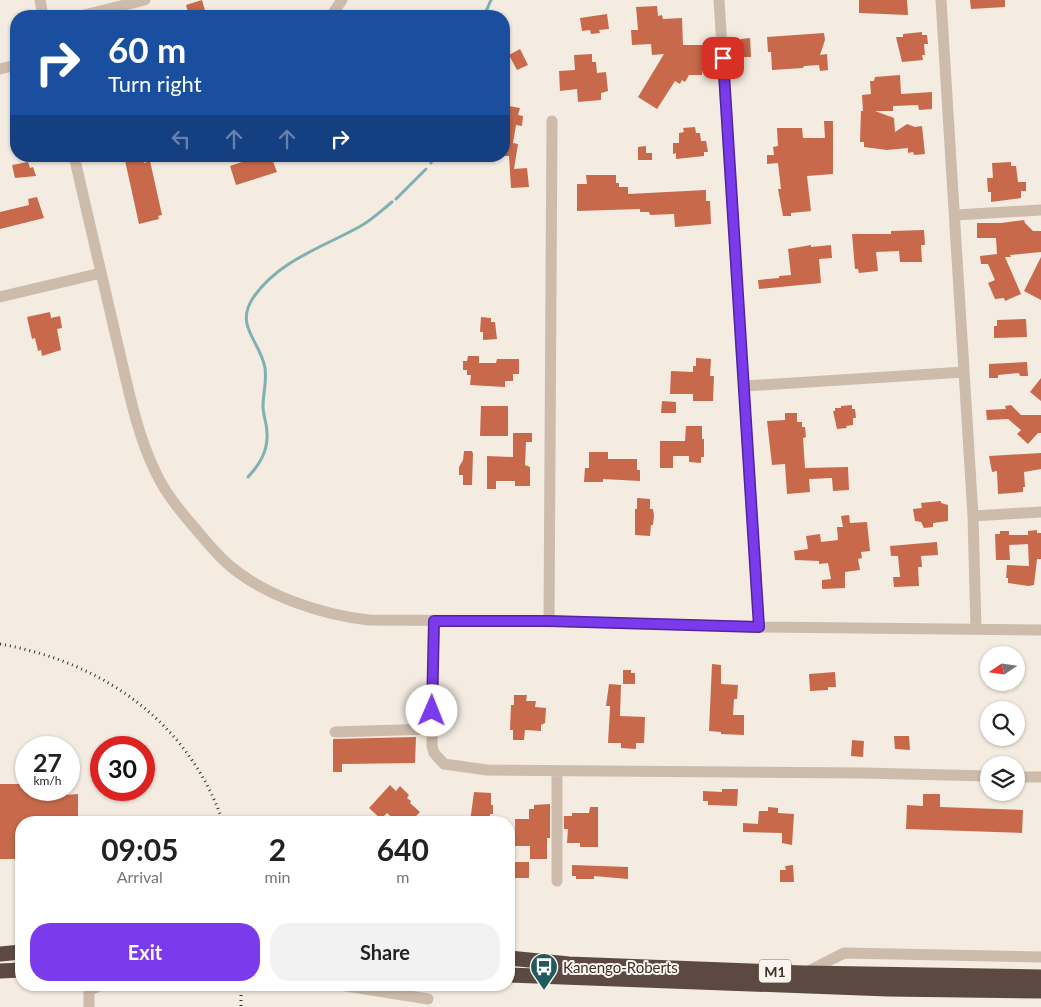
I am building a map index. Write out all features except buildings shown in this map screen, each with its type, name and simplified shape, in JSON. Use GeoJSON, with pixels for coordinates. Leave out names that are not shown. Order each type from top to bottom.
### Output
{"type":"FeatureCollection","features":[{"type":"Feature","properties":{"kind":"highway"},"geometry":{"type":"LineString","coordinates":[[0,954],[15,953]]}},
{"type":"Feature","properties":{"kind":"highway","name":"M1"},"geometry":{"type":"LineString","coordinates":[[515,959],[569,964],[804,973],[1041,977]]}},
{"type":"Feature","properties":{"kind":"highway"},"geometry":{"type":"LineString","coordinates":[[0,971],[15,970]]}},
{"type":"Feature","properties":{"kind":"highway","name":"M1"},"geometry":{"type":"LineString","coordinates":[[515,975],[878,989],[1041,990]]}},
{"type":"Feature","properties":{"kind":"street"},"geometry":{"type":"LineString","coordinates":[[104,10],[145,0]]}},
{"type":"Feature","properties":{"kind":"street"},"geometry":{"type":"LineString","coordinates":[[719,0],[759,627]]}},
{"type":"Feature","properties":{"kind":"street"},"geometry":{"type":"LineString","coordinates":[[941,0],[956,215],[973,516],[976,629]]}},
{"type":"Feature","properties":{"kind":"street"},"geometry":{"type":"LineString","coordinates":[[549,621],[552,121]]}},
{"type":"Feature","properties":{"kind":"street"},"geometry":{"type":"LineString","coordinates":[[75,162],[138,428],[155,472],[175,504],[212,549],[246,578],[289,600],[354,618],[759,627],[1041,630]]}},
{"type":"Feature","properties":{"kind":"street"},"geometry":{"type":"LineString","coordinates":[[956,215],[1041,210]]}},
{"type":"Feature","properties":{"kind":"street"},"geometry":{"type":"LineString","coordinates":[[0,297],[101,273]]}},
{"type":"Feature","properties":{"kind":"street"},"geometry":{"type":"LineString","coordinates":[[745,386],[964,372]]}},
{"type":"Feature","properties":{"kind":"street"},"geometry":{"type":"LineString","coordinates":[[973,516],[1041,512]]}},
{"type":"Feature","properties":{"kind":"street"},"geometry":{"type":"LineString","coordinates":[[434,621],[432,746],[434,753],[444,764],[487,770],[557,772],[854,773],[980,776]]}},
{"type":"Feature","properties":{"kind":"street"},"geometry":{"type":"LineString","coordinates":[[335,732],[432,729]]}},
{"type":"Feature","properties":{"kind":"street"},"geometry":{"type":"LineString","coordinates":[[557,772],[557,880]]}},
{"type":"Feature","properties":{"kind":"street"},"geometry":{"type":"LineString","coordinates":[[1025,777],[1041,778]]}},
{"type":"Feature","properties":{"kind":"street"},"geometry":{"type":"LineString","coordinates":[[804,973],[844,953],[1041,957]]}},
{"type":"Feature","properties":{"kind":"street"},"geometry":{"type":"LineString","coordinates":[[89,991],[89,1007]]}},
{"type":"Feature","properties":{"kind":"street"},"geometry":{"type":"LineString","coordinates":[[378,991],[428,999]]}},
{"type":"Feature","properties":{"kind":"waterway"},"geometry":{"type":"LineString","coordinates":[[487,10],[491,0]]}},
{"type":"Feature","properties":{"kind":"waterway"},"geometry":{"type":"LineString","coordinates":[[396,199],[426,169]]}},
{"type":"Feature","properties":{"kind":"waterway"},"geometry":{"type":"LineString","coordinates":[[248,477],[262,457],[267,440],[263,406],[266,378],[265,368],[263,359],[247,326],[246,317],[253,298],[275,274],[301,256],[363,225],[392,202]]}},
{"type":"Feature","properties":{"kind":"railway"},"geometry":{"type":"LineString","coordinates":[[0,644],[37,653],[73,665],[106,682],[137,702],[164,726],[188,754],[208,786],[220,816]]}},
{"type":"Feature","properties":{"kind":"railway"},"geometry":{"type":"LineString","coordinates":[[241,991],[241,1007]]}},
{"type":"Feature","properties":{"kind":"place","name":"Kanengo-Roberts"},"geometry":{"type":"Point","coordinates":[544,991]}},
{"type":"Feature","properties":{"kind":"route"},"geometry":{"type":"LineString","coordinates":[[432,711],[434,621],[549,621],[759,627],[723,58]]}}]}
